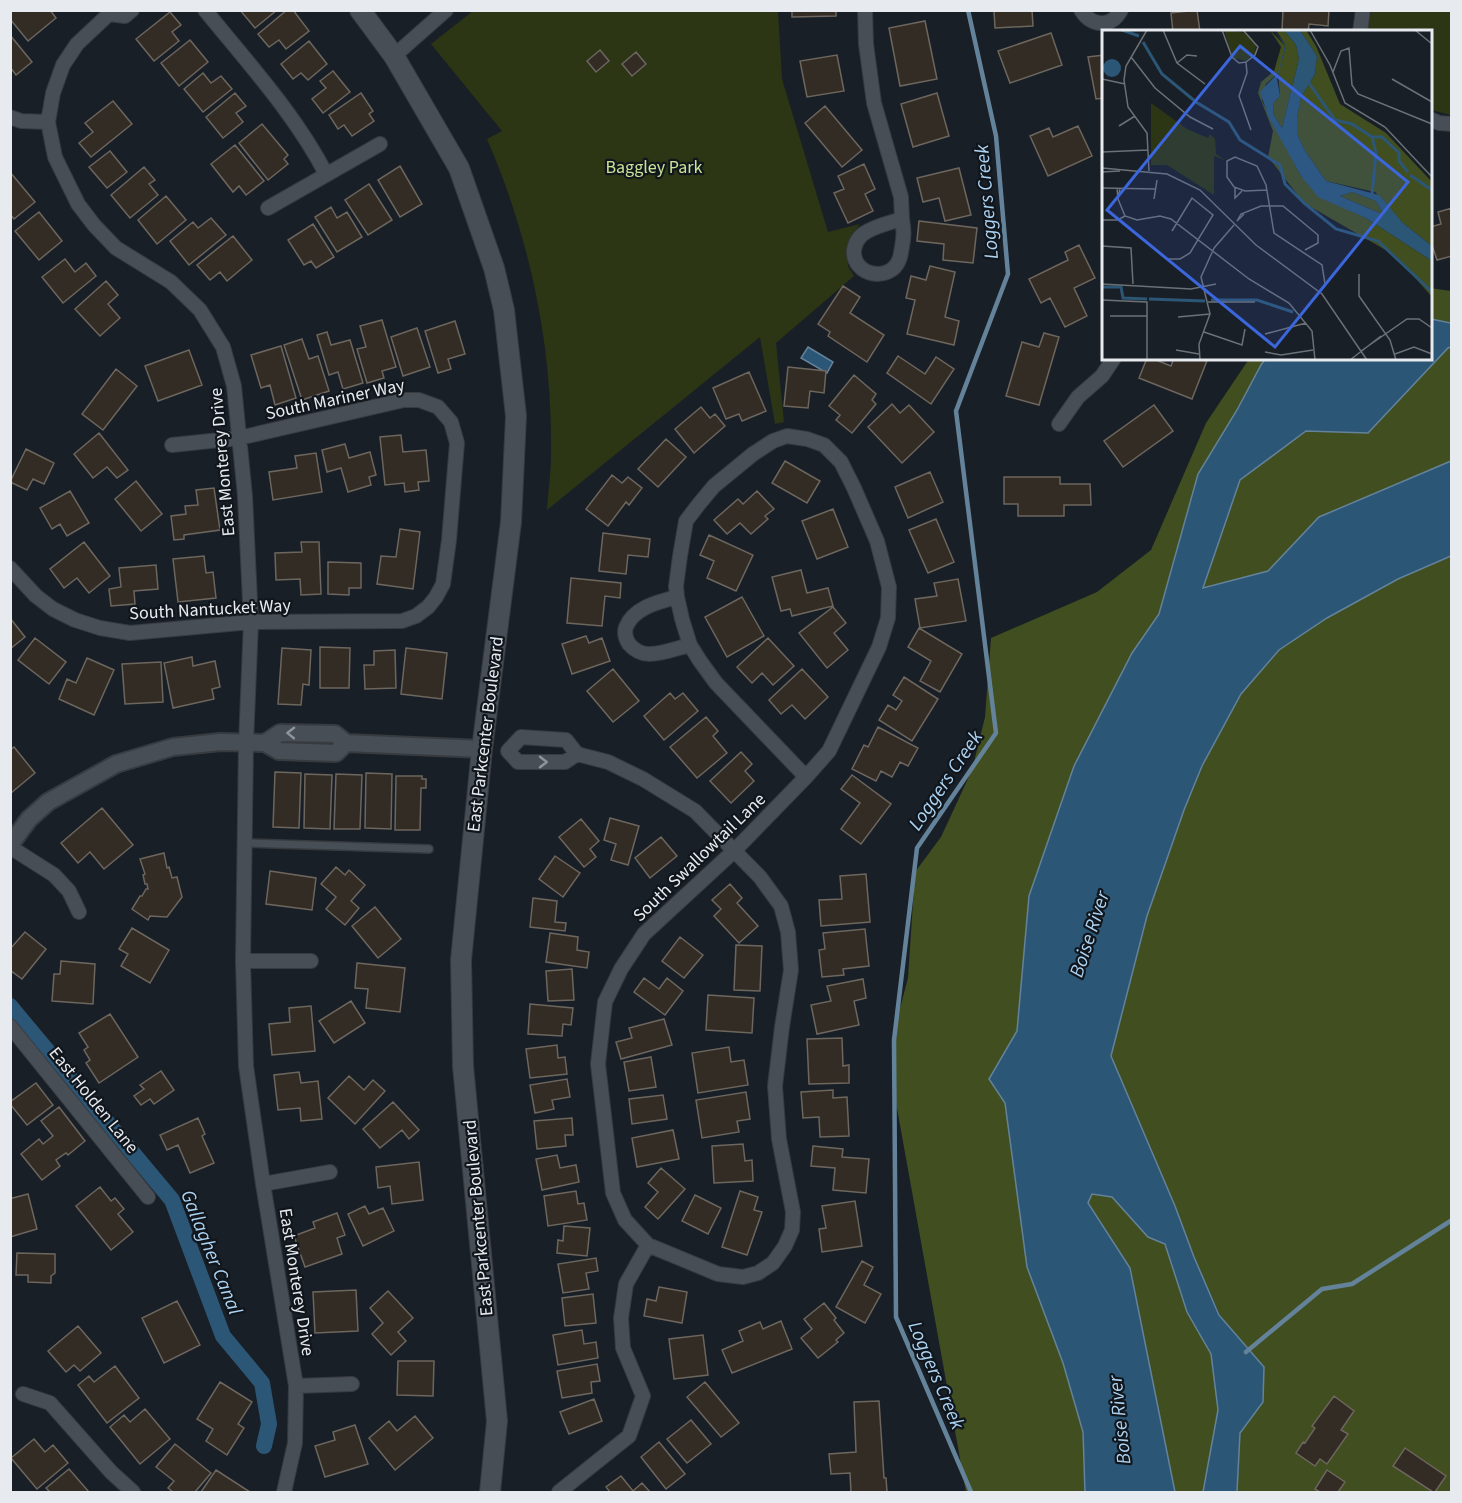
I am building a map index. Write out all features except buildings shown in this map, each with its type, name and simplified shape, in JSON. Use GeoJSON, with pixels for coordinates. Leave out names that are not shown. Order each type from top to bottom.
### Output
{"type":"FeatureCollection","features":[{"type":"Feature","properties":{"kind":"main road","name":"East Parkcenter Boulevard"},"geometry":{"type":"LineString","coordinates":[[360,10],[394,56],[459,168],[494,268],[504,310],[516,416],[511,510],[482,749],[461,960],[463,1066],[497,1421],[490,1492]]}},
{"type":"Feature","properties":{"kind":"street","name":"East Monterey Drive"},"geometry":{"type":"LineString","coordinates":[[132,10],[125,16],[109,12],[77,44],[63,65],[53,93],[48,122],[55,157],[78,204],[116,248],[171,282],[200,309],[223,346],[234,386],[245,496],[251,622],[246,742],[243,961],[246,1066],[296,1386],[295,1443],[284,1492]]}},
{"type":"Feature","properties":{"kind":"street"},"geometry":{"type":"LineString","coordinates":[[205,10],[284,107],[309,143],[326,174]]}},
{"type":"Feature","properties":{"kind":"street"},"geometry":{"type":"LineString","coordinates":[[394,56],[446,10]]}},
{"type":"Feature","properties":{"kind":"street"},"geometry":{"type":"LineString","coordinates":[[865,10],[866,44],[874,103],[900,197],[902,219]]}},
{"type":"Feature","properties":{"kind":"street"},"geometry":{"type":"LineString","coordinates":[[1081,10],[1085,17],[1098,23],[1113,20],[1121,10]]}},
{"type":"Feature","properties":{"kind":"street"},"geometry":{"type":"LineString","coordinates":[[1360,30],[1364,10]]}},
{"type":"Feature","properties":{"kind":"street"},"geometry":{"type":"LineString","coordinates":[[10,117],[21,121],[48,122]]}},
{"type":"Feature","properties":{"kind":"street"},"geometry":{"type":"LineString","coordinates":[[1432,120],[1439,123],[1452,124]]}},
{"type":"Feature","properties":{"kind":"street"},"geometry":{"type":"LineString","coordinates":[[268,208],[380,144]]}},
{"type":"Feature","properties":{"kind":"street"},"geometry":{"type":"LineString","coordinates":[[1059,424],[1078,397],[1102,376],[1113,360]]}},
{"type":"Feature","properties":{"kind":"street","name":"South Mariner Way"},"geometry":{"type":"LineString","coordinates":[[172,445],[239,438],[404,400],[419,400],[438,407],[451,422],[457,443],[443,584],[428,607]]}},
{"type":"Feature","properties":{"kind":"street","name":"South Swallowtail Lane"},"geometry":{"type":"LineString","coordinates":[[648,1245],[625,1220],[613,1192],[598,1064],[605,1002],[621,969],[644,934],[734,851],[830,752],[879,647],[888,618],[889,587],[877,541],[841,462],[824,445],[807,439],[787,436],[772,441],[753,454],[714,486],[686,521],[676,586],[677,597]]}},
{"type":"Feature","properties":{"kind":"street","name":"South Nantucket Way"},"geometry":{"type":"LineString","coordinates":[[10,568],[36,596],[53,609],[75,620],[100,628],[130,633],[251,622],[402,621],[416,616],[428,607]]}},
{"type":"Feature","properties":{"kind":"street"},"geometry":{"type":"LineString","coordinates":[[690,645],[662,653],[647,654],[633,649],[626,640],[625,631],[629,619],[640,610],[677,597],[690,645],[700,661],[716,683],[806,777]]}},
{"type":"Feature","properties":{"kind":"street"},"geometry":{"type":"LineString","coordinates":[[79,912],[69,891],[54,875],[10,846],[28,819],[48,802],[116,764],[173,747],[220,742],[266,743],[280,733],[335,734],[346,743],[508,751],[518,762],[565,762],[577,754]]}},
{"type":"Feature","properties":{"kind":"street"},"geometry":{"type":"LineString","coordinates":[[508,751],[521,737],[566,740],[577,754],[608,762],[643,779],[695,811],[760,877],[781,906],[788,932],[791,970],[775,1086],[779,1139],[793,1212],[792,1230],[785,1246],[773,1263],[758,1272],[743,1277],[718,1274],[648,1245],[626,1284],[621,1318],[623,1348],[643,1396],[640,1406],[629,1436],[559,1492]]}},
{"type":"Feature","properties":{"kind":"street"},"geometry":{"type":"LineString","coordinates":[[243,961],[311,961]]}},
{"type":"Feature","properties":{"kind":"street","name":"East Holden Lane"},"geometry":{"type":"LineString","coordinates":[[10,1026],[148,1197]]}},
{"type":"Feature","properties":{"kind":"street"},"geometry":{"type":"LineString","coordinates":[[263,1184],[330,1172]]}},
{"type":"Feature","properties":{"kind":"street"},"geometry":{"type":"LineString","coordinates":[[296,1386],[352,1384]]}},
{"type":"Feature","properties":{"kind":"street"},"geometry":{"type":"LineString","coordinates":[[23,1394],[50,1403],[111,1472],[133,1492]]}},
{"type":"Feature","properties":{"kind":"lane"},"geometry":{"type":"LineString","coordinates":[[245,843],[429,849]]}},
{"type":"Feature","properties":{"kind":"green space","name":"Baggley Park"},"geometry":{"type":"Polygon","coordinates":[[[473,11],[778,11],[782,79],[828,232],[860,224],[850,237],[847,252],[848,266],[854,276],[776,343],[784,422],[775,424],[760,337],[547,510],[551,469],[548,374],[536,294],[527,254],[487,139],[502,131],[431,44],[473,11]]]}},
{"type":"Feature","properties":{"kind":"green space"},"geometry":{"type":"Polygon","coordinates":[[[1372,11],[1451,11],[1451,115],[1432,110],[1432,30],[1368,30],[1368,20],[1372,11]]]}},
{"type":"Feature","properties":{"kind":"green space"},"geometry":{"type":"Polygon","coordinates":[[[1432,288],[1451,291],[1451,323],[1432,319],[1432,288]]]}},
{"type":"Feature","properties":{"kind":"green space"},"geometry":{"type":"Polygon","coordinates":[[[1451,347],[1451,461],[1319,517],[1268,571],[1203,589],[1240,480],[1306,431],[1368,433],[1451,347]]]}},
{"type":"Feature","properties":{"kind":"green space"},"geometry":{"type":"Polygon","coordinates":[[[1248,360],[1265,360],[1198,474],[1159,614],[1132,653],[1074,766],[1029,895],[1017,1031],[989,1078],[1005,1103],[1027,1267],[1063,1363],[1083,1432],[1085,1492],[966,1492],[893,1086],[894,1031],[908,978],[915,872],[941,837],[972,770],[985,717],[991,638],[1097,592],[1151,550],[1206,423],[1248,360]]]}},
{"type":"Feature","properties":{"kind":"green space"},"geometry":{"type":"Polygon","coordinates":[[[1451,556],[1451,1492],[1237,1492],[1240,1433],[1263,1402],[1264,1367],[1220,1315],[1111,1056],[1147,916],[1184,810],[1202,766],[1241,694],[1279,650],[1327,618],[1398,579],[1451,556]]]}},
{"type":"Feature","properties":{"kind":"green space"},"geometry":{"type":"Polygon","coordinates":[[[1092,1194],[1112,1197],[1148,1237],[1165,1244],[1187,1312],[1211,1354],[1218,1410],[1203,1492],[1175,1492],[1130,1268],[1088,1202],[1092,1194]]]}},
{"type":"Feature","properties":{"kind":"water","name":"Boise River"},"geometry":{"type":"Polygon","coordinates":[[[1432,319],[1451,323],[1451,347],[1368,433],[1306,431],[1240,480],[1203,588],[1268,571],[1319,517],[1451,461],[1451,556],[1398,579],[1327,618],[1279,650],[1241,694],[1202,766],[1184,810],[1147,916],[1111,1056],[1219,1315],[1264,1367],[1263,1402],[1240,1433],[1237,1492],[1203,1492],[1218,1410],[1211,1354],[1187,1312],[1165,1244],[1148,1237],[1112,1197],[1092,1194],[1088,1203],[1130,1268],[1175,1492],[1085,1492],[1083,1432],[1063,1363],[1027,1267],[1005,1103],[989,1079],[1017,1031],[1029,896],[1074,766],[1132,653],[1159,614],[1198,474],[1265,360],[1432,360],[1432,319]]]}},
{"type":"Feature","properties":{"kind":"water"},"geometry":{"type":"Polygon","coordinates":[[[808,347],[833,362],[827,373],[801,358],[808,347]]]}},
{"type":"Feature","properties":{"kind":"waterway","name":"Loggers Creek"},"geometry":{"type":"LineString","coordinates":[[968,10],[996,136],[1008,274],[956,411],[996,733],[917,848],[894,1040],[896,1317],[971,1492]]}},
{"type":"Feature","properties":{"kind":"waterway","name":"Gallagher Canal"},"geometry":{"type":"LineString","coordinates":[[10,1006],[172,1200],[223,1336],[262,1383],[269,1424],[264,1446]]}},
{"type":"Feature","properties":{"kind":"waterway"},"geometry":{"type":"LineString","coordinates":[[1246,1352],[1322,1289],[1352,1284],[1452,1220]]}}]}
